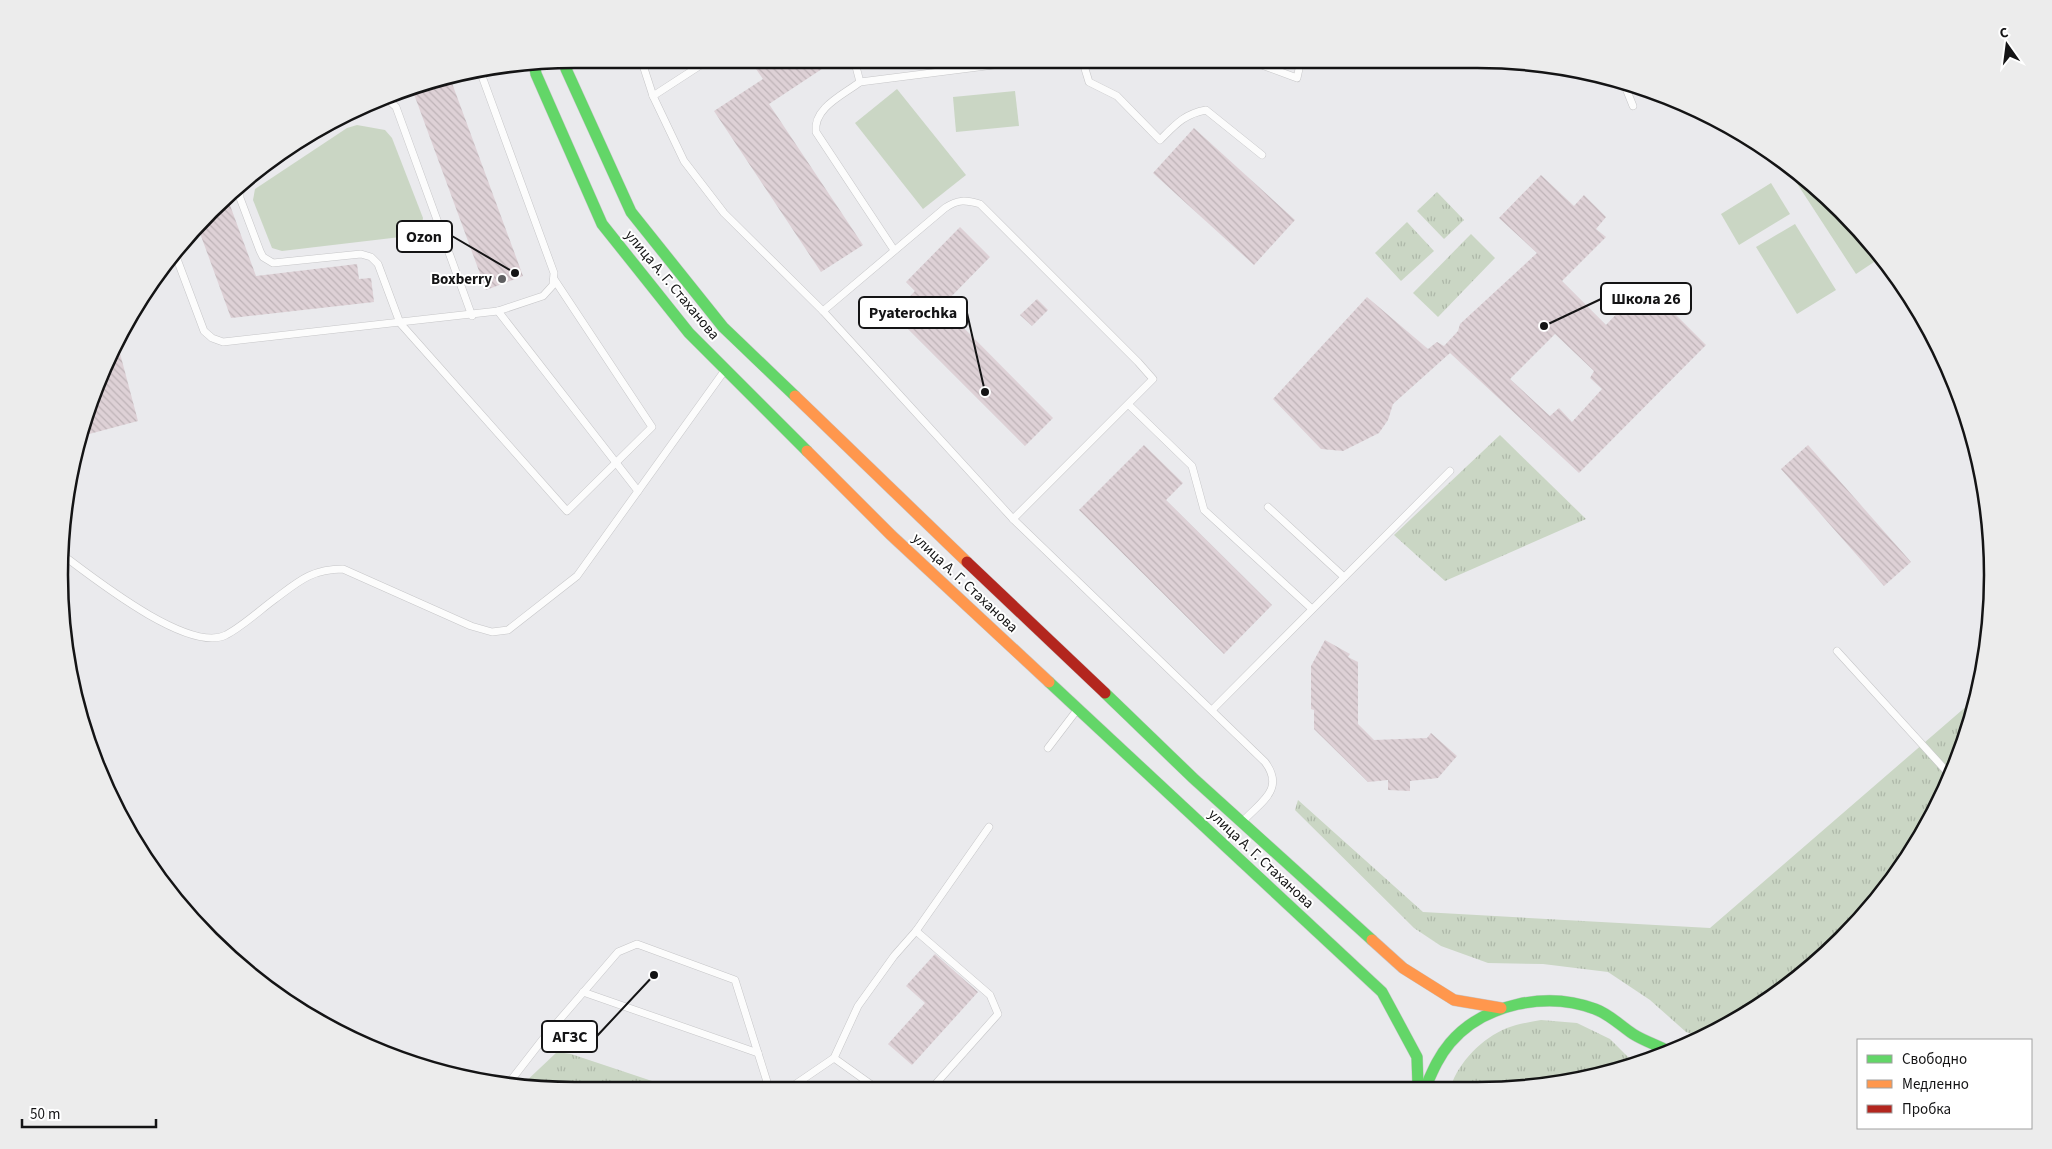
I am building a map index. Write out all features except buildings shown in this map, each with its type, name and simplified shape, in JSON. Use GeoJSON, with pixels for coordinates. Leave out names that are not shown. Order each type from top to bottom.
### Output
{"type":"FeatureCollection","features":[{"type":"Feature","properties":{"kind":"main road","name":"улица А. Г. Стаханова"},"geometry":{"type":"LineString","coordinates":[[566,68],[631,212],[723,326],[1193,778],[1403,968],[1454,1000],[1501,1008]]}},
{"type":"Feature","properties":{"kind":"main road","name":"улица А. Г. Стаханова"},"geometry":{"type":"LineString","coordinates":[[535,70],[602,224],[689,334],[891,535],[1382,992],[1417,1057],[1418,1082]]}},
{"type":"Feature","properties":{"kind":"main road"},"geometry":{"type":"LineString","coordinates":[[1428,1082],[1446,1049],[1471,1025],[1501,1008],[1524,1001],[1572,1002],[1594,1009],[1615,1020],[1634,1034],[1661,1047]]}},
{"type":"Feature","properties":{"kind":"main road"},"geometry":{"type":"LineString","coordinates":[[1634,1034],[1648,1052]]}},
{"type":"Feature","properties":{"kind":"lane"},"geometry":{"type":"LineString","coordinates":[[643,68],[653,96],[684,161],[724,213],[823,311],[1013,520],[1212,710],[1273,772],[1272,791],[1242,822]]}},
{"type":"Feature","properties":{"kind":"lane"},"geometry":{"type":"LineString","coordinates":[[653,96],[696,68]]}},
{"type":"Feature","properties":{"kind":"lane"},"geometry":{"type":"LineString","coordinates":[[856,68],[860,82]]}},
{"type":"Feature","properties":{"kind":"lane"},"geometry":{"type":"LineString","coordinates":[[894,250],[816,132],[817,117],[824,109],[860,82],[970,68]]}},
{"type":"Feature","properties":{"kind":"lane"},"geometry":{"type":"LineString","coordinates":[[1085,68],[1089,82],[1117,96],[1160,140],[1181,118],[1191,113],[1206,110],[1262,155]]}},
{"type":"Feature","properties":{"kind":"lane"},"geometry":{"type":"LineString","coordinates":[[1270,68],[1297,78],[1299,68]]}},
{"type":"Feature","properties":{"kind":"lane"},"geometry":{"type":"LineString","coordinates":[[177,260],[204,331],[216,340],[232,342],[472,316],[498,311],[543,296],[548,292],[554,280],[554,273],[482,76]]}},
{"type":"Feature","properties":{"kind":"lane"},"geometry":{"type":"LineString","coordinates":[[1626,90],[1632,106]]}},
{"type":"Feature","properties":{"kind":"lane"},"geometry":{"type":"LineString","coordinates":[[391,102],[396,107],[472,316]]}},
{"type":"Feature","properties":{"kind":"lane"},"geometry":{"type":"LineString","coordinates":[[240,193],[240,198],[260,251],[268,261],[281,263],[361,254],[374,260],[400,323],[567,511],[652,427],[554,280]]}},
{"type":"Feature","properties":{"kind":"lane"},"geometry":{"type":"LineString","coordinates":[[823,311],[894,250],[953,203],[964,200],[980,204],[1153,378],[1129,405],[1013,520]]}},
{"type":"Feature","properties":{"kind":"lane"},"geometry":{"type":"LineString","coordinates":[[498,311],[638,491]]}},
{"type":"Feature","properties":{"kind":"lane"},"geometry":{"type":"LineString","coordinates":[[68,559],[137,608],[182,632],[203,638],[225,636],[304,577],[324,569],[343,569],[471,626],[492,632],[508,630],[577,576],[726,370]]}},
{"type":"Feature","properties":{"kind":"lane"},"geometry":{"type":"LineString","coordinates":[[1129,405],[1192,466],[1204,510],[1312,609]]}},
{"type":"Feature","properties":{"kind":"lane"},"geometry":{"type":"LineString","coordinates":[[1212,710],[1450,471]]}},
{"type":"Feature","properties":{"kind":"lane"},"geometry":{"type":"LineString","coordinates":[[1268,507],[1344,577]]}},
{"type":"Feature","properties":{"kind":"lane"},"geometry":{"type":"LineString","coordinates":[[1837,651],[1946,770]]}},
{"type":"Feature","properties":{"kind":"lane"},"geometry":{"type":"LineString","coordinates":[[1048,748],[1078,709]]}},
{"type":"Feature","properties":{"kind":"lane"},"geometry":{"type":"LineString","coordinates":[[799,1082],[834,1058],[858,1006],[894,956],[916,931],[989,827]]}},
{"type":"Feature","properties":{"kind":"lane"},"geometry":{"type":"LineString","coordinates":[[916,931],[990,995],[998,1014],[937,1082]]}},
{"type":"Feature","properties":{"kind":"lane"},"geometry":{"type":"LineString","coordinates":[[513,1077],[543,1039],[618,952],[637,944],[735,980],[767,1082]]}},
{"type":"Feature","properties":{"kind":"lane"},"geometry":{"type":"LineString","coordinates":[[584,992],[758,1053]]}},
{"type":"Feature","properties":{"kind":"lane"},"geometry":{"type":"LineString","coordinates":[[834,1058],[868,1082]]}},
{"type":"Feature","properties":{"kind":"green space"},"geometry":{"type":"Polygon","coordinates":[[[897,89],[966,175],[923,209],[855,123],[897,89]]]}},
{"type":"Feature","properties":{"kind":"green space"},"geometry":{"type":"Polygon","coordinates":[[[1015,91],[1019,126],[956,132],[953,97],[1015,91]]]}},
{"type":"Feature","properties":{"kind":"green space"},"geometry":{"type":"Polygon","coordinates":[[[357,125],[385,130],[392,138],[423,218],[421,230],[409,236],[282,251],[272,248],[253,200],[255,189],[347,128],[357,125]]]}},
{"type":"Feature","properties":{"kind":"green space"},"geometry":{"type":"Polygon","coordinates":[[[1793,178],[1836,216],[1876,261],[1856,274],[1793,178]]]}},
{"type":"Feature","properties":{"kind":"green space"},"geometry":{"type":"Polygon","coordinates":[[[1771,183],[1790,214],[1739,245],[1721,214],[1771,183]]]}},
{"type":"Feature","properties":{"kind":"green space"},"geometry":{"type":"Polygon","coordinates":[[[1437,192],[1464,220],[1444,239],[1417,211],[1437,192]]]}},
{"type":"Feature","properties":{"kind":"green space"},"geometry":{"type":"Polygon","coordinates":[[[1407,222],[1434,251],[1401,281],[1375,253],[1407,222]]]}},
{"type":"Feature","properties":{"kind":"green space"},"geometry":{"type":"Polygon","coordinates":[[[1795,224],[1836,290],[1797,314],[1756,247],[1795,224]]]}},
{"type":"Feature","properties":{"kind":"green space"},"geometry":{"type":"Polygon","coordinates":[[[1471,234],[1495,258],[1438,317],[1413,293],[1471,234]]]}},
{"type":"Feature","properties":{"kind":"green space"},"geometry":{"type":"Polygon","coordinates":[[[1500,435],[1586,519],[1445,581],[1394,535],[1500,435]]]}},
{"type":"Feature","properties":{"kind":"green space"},"geometry":{"type":"Polygon","coordinates":[[[1967,706],[1946,769],[1917,828],[1880,883],[1859,909],[1812,956],[1786,977],[1731,1014],[1692,1034],[1686,1032],[1650,1000],[1608,972],[1543,964],[1488,963],[1441,946],[1414,928],[1295,810],[1298,800],[1423,912],[1710,928],[1967,706]]]}},
{"type":"Feature","properties":{"kind":"green space"},"geometry":{"type":"Polygon","coordinates":[[[1541,1020],[1577,1023],[1610,1039],[1629,1058],[1576,1072],[1544,1077],[1453,1082],[1460,1068],[1480,1044],[1498,1032],[1524,1023],[1541,1020]]]}},
{"type":"Feature","properties":{"kind":"green space"},"geometry":{"type":"Polygon","coordinates":[[[557,1052],[571,1054],[655,1082],[574,1082],[529,1079],[557,1052]]]}},
{"type":"Feature","properties":{"kind":"traffic: fast"},"geometry":{"type":"LineString","coordinates":[[566,68],[631,212],[723,327],[795,396]]}},
{"type":"Feature","properties":{"kind":"traffic: fast"},"geometry":{"type":"LineString","coordinates":[[535,70],[602,224],[689,333],[807,451]]}},
{"type":"Feature","properties":{"kind":"traffic: fast"},"geometry":{"type":"LineString","coordinates":[[1049,682],[1382,992],[1417,1057],[1418,1082]]}},
{"type":"Feature","properties":{"kind":"traffic: fast"},"geometry":{"type":"LineString","coordinates":[[1105,693],[1193,778],[1372,940]]}},
{"type":"Feature","properties":{"kind":"traffic: fast"},"geometry":{"type":"LineString","coordinates":[[1428,1082],[1443,1053],[1464,1029],[1480,1018],[1498,1010],[1537,1001],[1557,1001],[1595,1009],[1610,1017],[1628,1031],[1660,1047]]}},
{"type":"Feature","properties":{"kind":"traffic: slow"},"geometry":{"type":"LineString","coordinates":[[795,396],[967,562]]}},
{"type":"Feature","properties":{"kind":"traffic: slow"},"geometry":{"type":"LineString","coordinates":[[807,451],[891,535],[1049,682]]}},
{"type":"Feature","properties":{"kind":"traffic: slow"},"geometry":{"type":"LineString","coordinates":[[1372,940],[1403,968],[1454,1000],[1501,1008]]}},
{"type":"Feature","properties":{"kind":"traffic: jam"},"geometry":{"type":"LineString","coordinates":[[967,562],[1105,693]]}},
{"type":"Feature","properties":{"kind":"place","name":"Ozon"},"geometry":{"type":"Point","coordinates":[515,273]}},
{"type":"Feature","properties":{"kind":"place","name":"Boxberry"},"geometry":{"type":"Point","coordinates":[502,279]}},
{"type":"Feature","properties":{"kind":"place","name":"Школа 26"},"geometry":{"type":"Point","coordinates":[1544,326]}},
{"type":"Feature","properties":{"kind":"place","name":"Pyaterochka"},"geometry":{"type":"Point","coordinates":[985,392]}},
{"type":"Feature","properties":{"kind":"place","name":"АГЗС"},"geometry":{"type":"Point","coordinates":[654,975]}}]}
